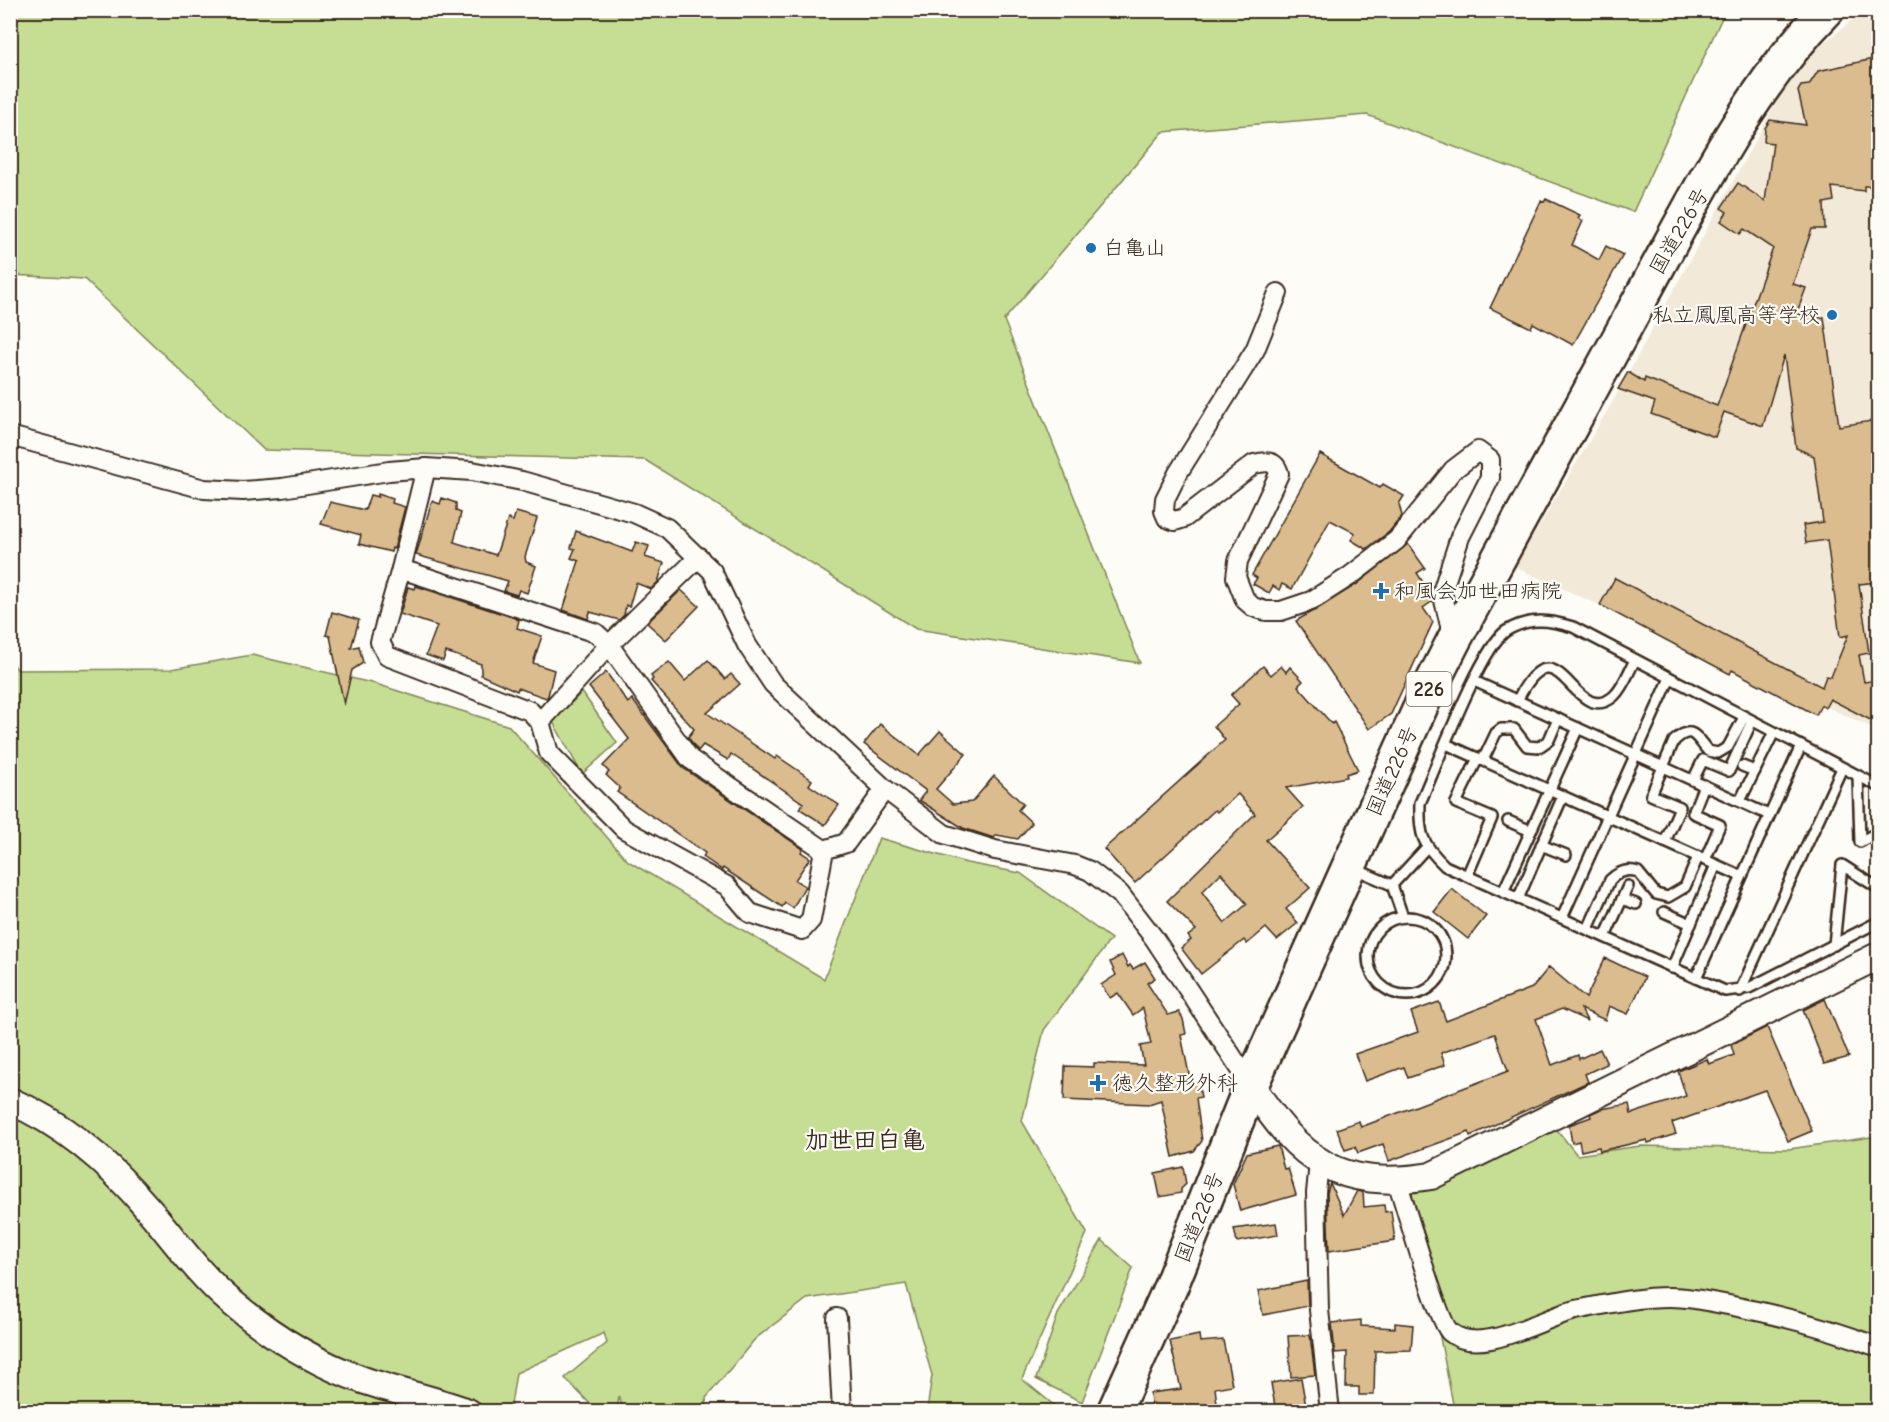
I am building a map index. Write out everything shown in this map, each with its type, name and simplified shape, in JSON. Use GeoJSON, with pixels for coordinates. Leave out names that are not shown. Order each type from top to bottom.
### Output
{"type":"FeatureCollection","features":[{"type":"Feature","properties":{"kind":"highway","name":"国道226号"},"geometry":{"type":"LineString","coordinates":[[1114,1412],[1171,1286],[1251,1085],[1425,697],[1682,224],[1760,92],[1785,57],[1827,10]]}},
{"type":"Feature","properties":{"kind":"street"},"geometry":{"type":"LineString","coordinates":[[1278,293],[1254,350],[1178,473],[1165,499],[1164,511],[1167,518],[1175,520],[1184,518],[1254,464],[1266,460],[1271,462],[1279,474],[1238,561],[1236,577],[1245,600],[1253,607],[1281,611],[1311,601],[1397,540],[1453,470],[1478,451],[1490,460],[1490,478],[1461,537],[1442,592],[1454,640]]}},
{"type":"Feature","properties":{"kind":"street"},"geometry":{"type":"LineString","coordinates":[[10,436],[204,489],[243,491],[272,489],[388,471],[426,468],[472,471],[522,481],[634,513],[667,528],[712,571],[747,645],[773,684],[885,789],[944,834],[995,850],[1075,865],[1090,871],[1111,885],[1154,939],[1272,1117],[1319,1162],[1340,1173],[1363,1180],[1397,1181],[1431,1176],[1878,956]]}},
{"type":"Feature","properties":{"kind":"street"},"geometry":{"type":"LineString","coordinates":[[426,468],[380,642],[387,656],[530,711],[540,722],[549,753],[624,830],[727,886],[750,913],[802,930],[811,920],[824,850]]}},
{"type":"Feature","properties":{"kind":"street"},"geometry":{"type":"LineString","coordinates":[[540,722],[609,645],[699,557]]}},
{"type":"Feature","properties":{"kind":"street"},"geometry":{"type":"LineString","coordinates":[[401,569],[596,633],[609,645],[690,759],[824,850]]}},
{"type":"Feature","properties":{"kind":"street"},"geometry":{"type":"LineString","coordinates":[[824,850],[846,843],[885,789]]}},
{"type":"Feature","properties":{"kind":"street"},"geometry":{"type":"LineString","coordinates":[[10,1101],[26,1107],[74,1138],[96,1156],[123,1181],[194,1265],[222,1293],[269,1330],[312,1357],[362,1380],[468,1412]]}},
{"type":"Feature","properties":{"kind":"street"},"geometry":{"type":"LineString","coordinates":[[1319,1162],[1316,1193],[1319,1310],[1330,1410]]}},
{"type":"Feature","properties":{"kind":"street"},"geometry":{"type":"LineString","coordinates":[[1397,1181],[1438,1310],[1449,1331],[1468,1340],[1490,1338],[1521,1330],[1579,1310],[1635,1299],[1673,1297],[1761,1312],[1878,1347]]}},
{"type":"Feature","properties":{"kind":"street"},"geometry":{"type":"LineString","coordinates":[[837,1318],[842,1412]]}},
{"type":"Feature","properties":{"kind":"lane"},"geometry":{"type":"LineString","coordinates":[[1878,786],[1573,627],[1540,620],[1524,622],[1500,636],[1485,655],[1420,803],[1419,823],[1426,848],[1445,866],[1725,991],[1740,991],[1878,922]]}},
{"type":"Feature","properties":{"kind":"lane"},"geometry":{"type":"LineString","coordinates":[[1517,701],[1531,677],[1537,673],[1554,670],[1566,677],[1584,700],[1590,702],[1607,700],[1618,692],[1635,660]]}},
{"type":"Feature","properties":{"kind":"lane"},"geometry":{"type":"LineString","coordinates":[[1562,918],[1670,678]]}},
{"type":"Feature","properties":{"kind":"lane"},"geometry":{"type":"LineString","coordinates":[[1474,681],[1769,814]]}},
{"type":"Feature","properties":{"kind":"lane"},"geometry":{"type":"LineString","coordinates":[[1467,876],[1492,818],[1456,803],[1496,733],[1501,729],[1514,729],[1527,746],[1539,747],[1549,740],[1558,719]]}},
{"type":"Feature","properties":{"kind":"lane"},"geometry":{"type":"LineString","coordinates":[[1665,842],[1680,807],[1651,795],[1674,741],[1685,734],[1697,735],[1708,751],[1723,751],[1748,719]]}},
{"type":"Feature","properties":{"kind":"lane"},"geometry":{"type":"LineString","coordinates":[[1693,780],[1703,760],[1729,771],[1748,719]]}},
{"type":"Feature","properties":{"kind":"lane"},"geometry":{"type":"LineString","coordinates":[[1503,892],[1578,728]]}},
{"type":"Feature","properties":{"kind":"lane"},"geometry":{"type":"LineString","coordinates":[[1740,801],[1774,732]]}},
{"type":"Feature","properties":{"kind":"lane"},"geometry":{"type":"LineString","coordinates":[[1446,744],[1741,876]]}},
{"type":"Feature","properties":{"kind":"lane"},"geometry":{"type":"LineString","coordinates":[[1696,978],[1801,746]]}},
{"type":"Feature","properties":{"kind":"lane"},"geometry":{"type":"LineString","coordinates":[[1742,765],[1755,771]]}},
{"type":"Feature","properties":{"kind":"lane"},"geometry":{"type":"LineString","coordinates":[[1740,991],[1842,768]]}},
{"type":"Feature","properties":{"kind":"lane"},"geometry":{"type":"LineString","coordinates":[[1858,776],[1860,842],[1878,832]]}},
{"type":"Feature","properties":{"kind":"lane"},"geometry":{"type":"LineString","coordinates":[[1588,930],[1610,880],[1615,874],[1626,870],[1638,872],[1656,894],[1668,897],[1685,887],[1720,825],[1693,813],[1704,785]]}},
{"type":"Feature","properties":{"kind":"lane"},"geometry":{"type":"LineString","coordinates":[[1518,899],[1563,796]]}},
{"type":"Feature","properties":{"kind":"lane"},"geometry":{"type":"LineString","coordinates":[[1508,821],[1531,831]]}},
{"type":"Feature","properties":{"kind":"lane"},"geometry":{"type":"LineString","coordinates":[[1542,845],[1566,855]]}},
{"type":"Feature","properties":{"kind":"lane"},"geometry":{"type":"LineString","coordinates":[[1392,885],[1426,848]]}},
{"type":"Feature","properties":{"kind":"lane"},"geometry":{"type":"LineString","coordinates":[[1672,968],[1716,865]]}},
{"type":"Feature","properties":{"kind":"lane"},"geometry":{"type":"LineString","coordinates":[[1834,945],[1842,865],[1878,888]]}},
{"type":"Feature","properties":{"kind":"lane"},"geometry":{"type":"LineString","coordinates":[[1349,866],[1392,885],[1404,917]]}},
{"type":"Feature","properties":{"kind":"lane"},"geometry":{"type":"LineString","coordinates":[[1605,937],[1628,886]]}},
{"type":"Feature","properties":{"kind":"lane"},"geometry":{"type":"LineString","coordinates":[[1622,899],[1636,904]]}},
{"type":"Feature","properties":{"kind":"lane"},"geometry":{"type":"LineString","coordinates":[[1664,912],[1691,924]]}},
{"type":"Feature","properties":{"kind":"lane"},"geometry":{"type":"LineString","coordinates":[[1404,917],[1417,918],[1429,923],[1439,933],[1445,945],[1446,958],[1440,976],[1428,989],[1417,994],[1393,992],[1378,981],[1370,965],[1368,953],[1379,928],[1390,921],[1404,917]]}},
{"type":"Feature","properties":{"kind":"path"},"geometry":{"type":"LineString","coordinates":[[1330,1410],[1379,1412]]}},
{"type":"Feature","properties":{"kind":"shaded area","name":"私立鳳凰高等学校"},"geometry":{"type":"Polygon","coordinates":[[[1863,11],[1878,11],[1878,730],[1515,567],[1613,401],[1796,66],[1863,11]]]}},
{"type":"Feature","properties":{"kind":"green space"},"geometry":{"type":"Polygon","coordinates":[[[10,11],[1725,11],[1633,212],[1367,115],[1163,132],[1004,320],[1140,663],[916,629],[645,460],[264,450],[84,279],[11,275],[10,11]]]}},
{"type":"Feature","properties":{"kind":"green space"},"geometry":{"type":"Polygon","coordinates":[[[252,655],[376,684],[509,726],[628,861],[824,979],[879,838],[967,863],[1020,873],[1111,939],[1044,1030],[1022,1121],[1087,1233],[1022,1379],[1061,1411],[927,1411],[932,1375],[906,1284],[807,1299],[755,1339],[706,1398],[707,1411],[623,1411],[619,1396],[617,1411],[597,1411],[565,1378],[607,1343],[604,1333],[516,1373],[510,1411],[11,1411],[10,661],[18,670],[171,669],[252,655]]]}},
{"type":"Feature","properties":{"kind":"green space"},"geometry":{"type":"Polygon","coordinates":[[[582,692],[617,743],[582,774],[553,722],[582,692]]]}},
{"type":"Feature","properties":{"kind":"green space"},"geometry":{"type":"Polygon","coordinates":[[[1554,1126],[1577,1155],[1640,1146],[1789,1149],[1878,1136],[1878,1411],[1454,1409],[1411,1190],[1554,1126]]]}},
{"type":"Feature","properties":{"kind":"green space"},"geometry":{"type":"Polygon","coordinates":[[[1102,1240],[1133,1268],[1082,1402],[1036,1379],[1058,1314],[1102,1240]]]}},
{"type":"Feature","properties":{"kind":"building"},"geometry":{"type":"Polygon","coordinates":[[[1878,58],[1878,155],[1875,154],[1872,186],[1864,186],[1864,191],[1832,187],[1834,201],[1824,203],[1825,229],[1812,229],[1793,284],[1806,288],[1796,315],[1815,312],[1816,318],[1824,317],[1839,426],[1878,420],[1878,582],[1859,584],[1869,653],[1859,655],[1864,682],[1878,680],[1878,724],[1830,699],[1825,708],[1821,705],[1816,715],[1732,670],[1730,674],[1600,605],[1615,578],[1822,687],[1826,676],[1831,677],[1848,635],[1840,637],[1827,540],[1806,543],[1803,525],[1823,522],[1814,456],[1796,448],[1784,355],[1763,426],[1724,412],[1715,437],[1651,414],[1655,402],[1618,389],[1628,372],[1644,382],[1645,378],[1717,406],[1773,248],[1744,229],[1740,234],[1721,221],[1727,212],[1721,208],[1738,183],[1765,201],[1773,143],[1764,142],[1765,128],[1770,120],[1806,125],[1798,91],[1801,86],[1809,85],[1818,71],[1878,58]]]}},
{"type":"Feature","properties":{"kind":"building"},"geometry":{"type":"Polygon","coordinates":[[[1546,199],[1580,215],[1578,218],[1583,221],[1572,245],[1599,260],[1606,246],[1623,255],[1573,345],[1533,323],[1531,328],[1490,308],[1541,201],[1544,202],[1546,199]]]}},
{"type":"Feature","properties":{"kind":"building"},"geometry":{"type":"Polygon","coordinates":[[[1320,454],[1380,488],[1383,484],[1404,496],[1399,504],[1402,516],[1389,532],[1366,549],[1351,540],[1355,533],[1330,520],[1292,589],[1282,584],[1279,590],[1273,586],[1269,593],[1253,584],[1257,578],[1252,575],[1320,454]]]}},
{"type":"Feature","properties":{"kind":"building"},"geometry":{"type":"Polygon","coordinates":[[[378,494],[393,499],[392,503],[405,507],[394,549],[392,548],[391,552],[359,544],[361,535],[321,524],[330,502],[365,510],[370,495],[378,497],[378,494]]]}},
{"type":"Feature","properties":{"kind":"building"},"geometry":{"type":"Polygon","coordinates":[[[442,498],[456,503],[456,511],[461,513],[454,542],[496,555],[508,519],[513,521],[516,512],[537,518],[525,557],[526,562],[536,566],[527,593],[519,590],[517,595],[504,591],[508,581],[416,555],[432,501],[440,504],[442,498]]]}},
{"type":"Feature","properties":{"kind":"building"},"geometry":{"type":"Polygon","coordinates":[[[576,531],[632,552],[636,542],[649,546],[645,557],[664,563],[658,582],[651,589],[636,583],[629,607],[626,605],[624,615],[619,620],[590,612],[588,619],[563,610],[579,561],[571,558],[575,549],[571,548],[576,531]]]}},
{"type":"Feature","properties":{"kind":"building"},"geometry":{"type":"Polygon","coordinates":[[[1408,544],[1425,568],[1417,573],[1431,594],[1433,601],[1423,608],[1433,622],[1391,714],[1369,729],[1296,621],[1356,585],[1408,544]]]}},
{"type":"Feature","properties":{"kind":"building"},"geometry":{"type":"Polygon","coordinates":[[[416,586],[512,617],[519,620],[517,628],[542,636],[533,663],[554,670],[548,696],[546,698],[518,688],[517,691],[481,675],[481,664],[446,652],[443,661],[426,655],[437,626],[400,614],[408,587],[415,589],[416,586]]]}},
{"type":"Feature","properties":{"kind":"building"},"geometry":{"type":"Polygon","coordinates":[[[681,590],[699,606],[666,640],[647,623],[681,590]]]}},
{"type":"Feature","properties":{"kind":"building"},"geometry":{"type":"Polygon","coordinates":[[[332,612],[359,620],[351,648],[359,646],[363,663],[352,670],[344,705],[330,636],[326,635],[332,612]]]}},
{"type":"Feature","properties":{"kind":"building"},"geometry":{"type":"Polygon","coordinates":[[[708,660],[725,679],[731,674],[740,684],[707,713],[775,759],[777,756],[812,780],[809,785],[839,805],[825,825],[800,809],[803,803],[731,754],[728,760],[703,745],[698,751],[688,737],[694,729],[651,681],[653,679],[651,676],[669,662],[685,681],[708,660]]]}},
{"type":"Feature","properties":{"kind":"building"},"geometry":{"type":"Polygon","coordinates":[[[1263,666],[1271,675],[1281,666],[1286,672],[1290,667],[1303,681],[1298,686],[1332,724],[1334,722],[1358,770],[1346,774],[1347,777],[1286,788],[1303,807],[1266,840],[1310,888],[1286,909],[1298,923],[1277,940],[1266,928],[1247,944],[1244,940],[1201,974],[1181,948],[1191,940],[1188,936],[1196,930],[1167,901],[1255,814],[1238,794],[1217,812],[1215,810],[1135,883],[1104,849],[1225,740],[1214,726],[1239,704],[1231,695],[1263,666]],[[1221,873],[1202,892],[1225,923],[1247,904],[1221,873]]]}},
{"type":"Feature","properties":{"kind":"building"},"geometry":{"type":"Polygon","coordinates":[[[606,672],[628,703],[632,699],[683,768],[803,849],[801,852],[810,858],[795,880],[805,886],[793,908],[785,903],[782,907],[723,868],[722,870],[703,857],[705,853],[617,792],[620,788],[606,775],[609,772],[603,766],[629,739],[589,687],[606,672]]]}},
{"type":"Feature","properties":{"kind":"building"},"geometry":{"type":"Polygon","coordinates":[[[880,724],[919,755],[940,731],[966,754],[936,789],[953,804],[972,802],[994,776],[1023,804],[1018,810],[1032,823],[1018,839],[997,835],[994,838],[963,828],[919,800],[926,791],[864,744],[880,724]]]}},
{"type":"Feature","properties":{"kind":"building"},"geometry":{"type":"Polygon","coordinates":[[[1452,889],[1486,916],[1468,939],[1434,912],[1452,889]]]}},
{"type":"Feature","properties":{"kind":"building","name":"徳久整形外科"},"geometry":{"type":"Polygon","coordinates":[[[1122,955],[1128,967],[1130,965],[1133,969],[1145,962],[1155,978],[1147,983],[1168,1015],[1179,1012],[1183,1019],[1186,1034],[1181,1035],[1191,1084],[1198,1082],[1201,1097],[1196,1098],[1202,1141],[1194,1151],[1173,1157],[1161,1100],[1149,1104],[1064,1100],[1065,1066],[1094,1067],[1094,1063],[1144,1065],[1140,1046],[1151,1044],[1143,1008],[1133,1015],[1118,993],[1110,998],[1101,985],[1116,975],[1110,962],[1122,955]]]}},
{"type":"Feature","properties":{"kind":"building"},"geometry":{"type":"Polygon","coordinates":[[[1605,958],[1645,977],[1628,1014],[1609,1006],[1605,1020],[1581,1009],[1587,1021],[1562,1009],[1536,1019],[1552,1065],[1578,1055],[1579,1059],[1600,1049],[1607,1064],[1585,1074],[1588,1082],[1470,1136],[1469,1132],[1389,1161],[1383,1144],[1358,1153],[1355,1147],[1345,1150],[1337,1129],[1359,1121],[1361,1127],[1508,1071],[1495,1034],[1441,1053],[1445,1065],[1408,1078],[1404,1067],[1365,1081],[1355,1054],[1418,1032],[1411,1012],[1439,1002],[1446,1021],[1532,988],[1549,967],[1586,998],[1605,958]]]}},
{"type":"Feature","properties":{"kind":"building"},"geometry":{"type":"Polygon","coordinates":[[[1825,999],[1849,1057],[1824,1064],[1803,1010],[1825,999]]]}},
{"type":"Feature","properties":{"kind":"building"},"geometry":{"type":"Polygon","coordinates":[[[1767,1027],[1812,1131],[1788,1141],[1765,1090],[1672,1123],[1676,1134],[1648,1143],[1647,1140],[1600,1151],[1599,1147],[1581,1151],[1579,1141],[1572,1143],[1569,1125],[1591,1117],[1590,1114],[1601,1109],[1629,1104],[1631,1114],[1686,1096],[1678,1071],[1707,1059],[1709,1064],[1734,1055],[1731,1045],[1767,1027]]]}},
{"type":"Feature","properties":{"kind":"building"},"geometry":{"type":"Polygon","coordinates":[[[1278,1146],[1284,1169],[1288,1168],[1296,1195],[1240,1211],[1233,1184],[1247,1153],[1278,1146]]]}},
{"type":"Feature","properties":{"kind":"building"},"geometry":{"type":"Polygon","coordinates":[[[1183,1167],[1186,1184],[1181,1189],[1181,1193],[1160,1197],[1155,1173],[1183,1167]]]}},
{"type":"Feature","properties":{"kind":"building"},"geometry":{"type":"Polygon","coordinates":[[[1330,1183],[1344,1215],[1357,1191],[1363,1192],[1364,1207],[1384,1205],[1385,1212],[1391,1211],[1395,1241],[1329,1251],[1327,1193],[1330,1183]]]}},
{"type":"Feature","properties":{"kind":"building"},"geometry":{"type":"Polygon","coordinates":[[[1276,1223],[1278,1235],[1237,1242],[1234,1229],[1276,1223]]]}},
{"type":"Feature","properties":{"kind":"building"},"geometry":{"type":"Polygon","coordinates":[[[1307,1281],[1308,1306],[1263,1315],[1258,1291],[1307,1281]]]}},
{"type":"Feature","properties":{"kind":"building"},"geometry":{"type":"Polygon","coordinates":[[[1361,1320],[1361,1326],[1395,1328],[1395,1323],[1413,1325],[1411,1350],[1375,1351],[1374,1395],[1359,1395],[1359,1387],[1346,1387],[1347,1352],[1335,1353],[1332,1323],[1361,1320]]]}},
{"type":"Feature","properties":{"kind":"building"},"geometry":{"type":"Polygon","coordinates":[[[1199,1335],[1200,1342],[1223,1340],[1232,1385],[1215,1388],[1218,1412],[1152,1412],[1150,1393],[1181,1389],[1170,1341],[1199,1335]]]}},
{"type":"Feature","properties":{"kind":"building"},"geometry":{"type":"Polygon","coordinates":[[[1310,1335],[1315,1375],[1291,1377],[1288,1336],[1310,1335]]]}},
{"type":"Feature","properties":{"kind":"building"},"geometry":{"type":"Polygon","coordinates":[[[1301,1378],[1307,1412],[1276,1412],[1271,1383],[1301,1378]]]}},
{"type":"Feature","properties":{"kind":"place","name":"白亀山"},"geometry":{"type":"Point","coordinates":[1091,248]}},
{"type":"Feature","properties":{"kind":"place","name":"私立鳳凰高等学校"},"geometry":{"type":"Point","coordinates":[1832,315]}},
{"type":"Feature","properties":{"kind":"place","name":"和風会加世田病院"},"geometry":{"type":"Point","coordinates":[1381,591]}},
{"type":"Feature","properties":{"kind":"place","name":"徳久整形外科"},"geometry":{"type":"Point","coordinates":[1098,1083]}},
{"type":"Feature","properties":{"kind":"district","name":"加世田白亀"},"geometry":{"type":"Point","coordinates":[865,1140]}}]}
